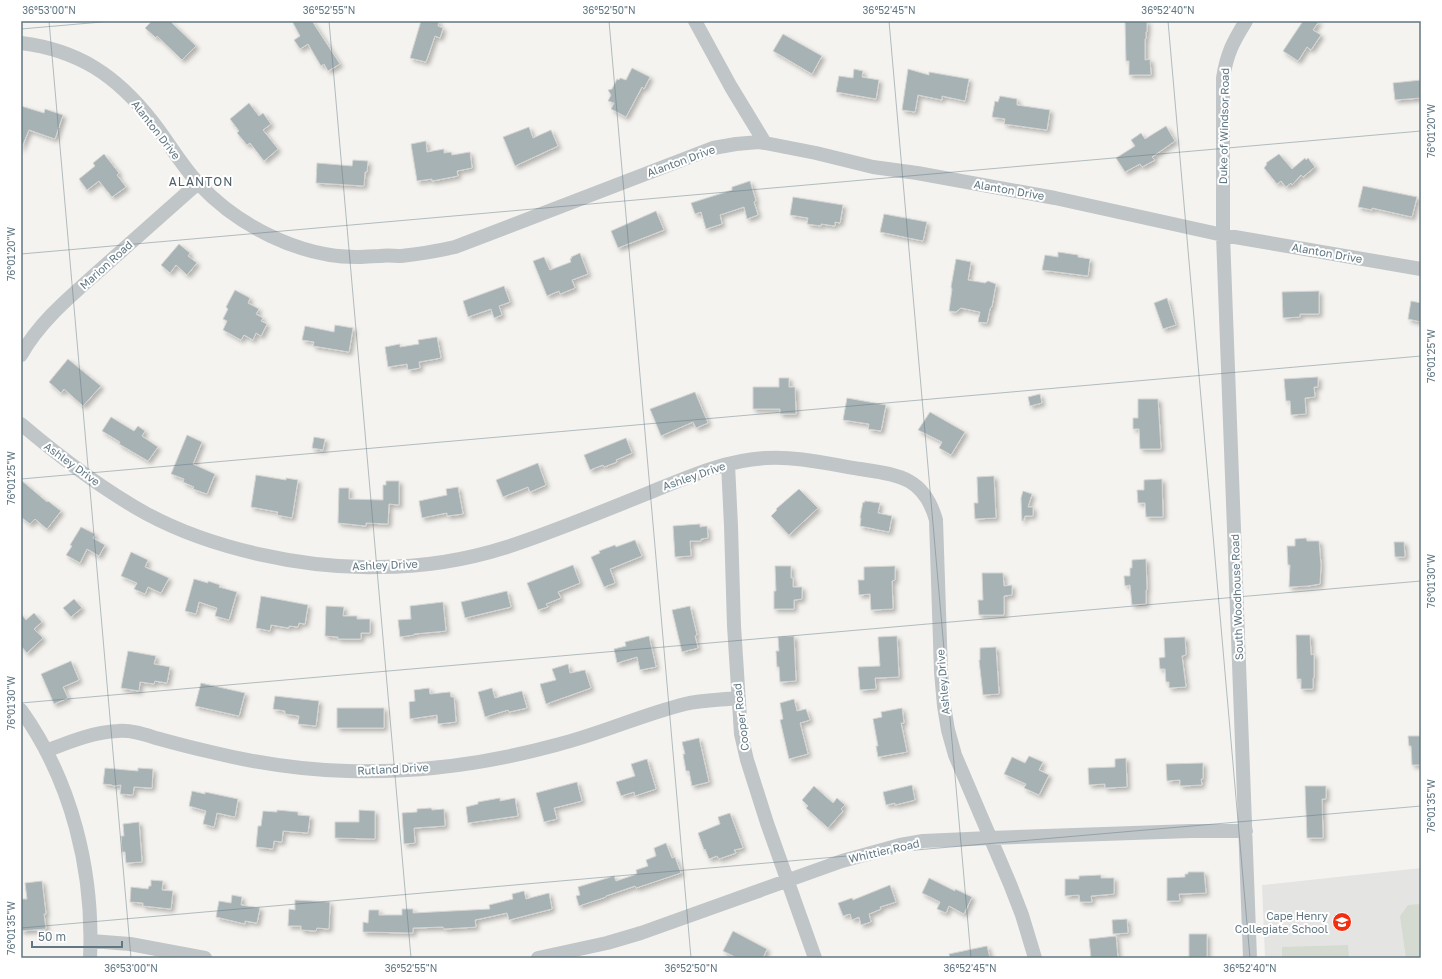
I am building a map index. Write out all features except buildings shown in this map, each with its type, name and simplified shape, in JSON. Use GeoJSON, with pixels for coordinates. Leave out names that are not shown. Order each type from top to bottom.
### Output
{"type":"FeatureCollection","features":[{"type":"Feature","properties":{"kind":"street"},"geometry":{"type":"LineString","coordinates":[[695,21],[731,88],[765,143]]}},
{"type":"Feature","properties":{"kind":"street","name":"Duke of Windsor Road"},"geometry":{"type":"LineString","coordinates":[[1223,235],[1223,78],[1226,59],[1246,21]]}},
{"type":"Feature","properties":{"kind":"street","name":"Alanton Drive"},"geometry":{"type":"LineString","coordinates":[[21,43],[51,48],[68,54],[89,63],[103,72],[152,120],[198,183],[231,213],[253,227],[295,246],[341,256],[400,256],[455,247],[683,158],[713,148],[759,142],[816,153],[873,167],[1055,198],[1223,235],[1421,269]]}},
{"type":"Feature","properties":{"kind":"street","name":"Marion Road"},"geometry":{"type":"LineString","coordinates":[[21,355],[28,342],[39,328],[66,301],[198,183]]}},
{"type":"Feature","properties":{"kind":"street","name":"South Woodhouse Road"},"geometry":{"type":"LineString","coordinates":[[1223,235],[1250,958]]}},
{"type":"Feature","properties":{"kind":"street","name":"Ashley Drive"},"geometry":{"type":"LineString","coordinates":[[21,424],[77,470],[149,515],[215,542],[246,551],[294,561],[350,567],[380,568],[438,563],[504,548],[546,534],[698,473],[728,464],[765,458],[789,458],[884,472],[909,480],[919,488],[927,498],[932,507],[936,520],[941,672],[948,730],[955,755],[1022,915],[1035,958]]}},
{"type":"Feature","properties":{"kind":"street","name":"Cooper Road"},"geometry":{"type":"LineString","coordinates":[[728,464],[738,698],[741,734],[747,760],[767,823],[815,958]]}},
{"type":"Feature","properties":{"kind":"street","name":"Rutland Drive"},"geometry":{"type":"LineString","coordinates":[[46,752],[73,740],[100,733],[118,731],[133,732],[211,752],[267,763],[310,769],[349,771],[409,770],[510,756],[557,745],[687,704],[709,700],[738,698]]}},
{"type":"Feature","properties":{"kind":"street"},"geometry":{"type":"LineString","coordinates":[[21,710],[32,725],[46,752],[61,783],[72,815],[80,845],[90,910],[90,958]]}},
{"type":"Feature","properties":{"kind":"street","name":"Whittier Road"},"geometry":{"type":"LineString","coordinates":[[538,958],[600,945],[640,933],[842,860],[900,845],[923,841],[990,838],[1184,831],[1246,831]]}},
{"type":"Feature","properties":{"kind":"street"},"geometry":{"type":"LineString","coordinates":[[91,941],[130,944],[205,958]]}},
{"type":"Feature","properties":{"kind":"shaded area","name":"Cape Henry Collegiate School"},"geometry":{"type":"Polygon","coordinates":[[[1421,868],[1421,958],[1265,958],[1262,885],[1421,868]]]}},
{"type":"Feature","properties":{"kind":"shaded area"},"geometry":{"type":"Polygon","coordinates":[[[1421,904],[1421,958],[1406,958],[1400,916],[1408,905],[1421,904]]]}},
{"type":"Feature","properties":{"kind":"shaded area"},"geometry":{"type":"Polygon","coordinates":[[[1348,945],[1349,958],[1282,958],[1282,947],[1348,945]]]}},
{"type":"Feature","properties":{"kind":"place","name":"Cape Henry Collegiate School"},"geometry":{"type":"Point","coordinates":[1342,922]}},
{"type":"Feature","properties":{"kind":"district","name":"ALANTON"},"geometry":{"type":"Point","coordinates":[201,182]}}]}
